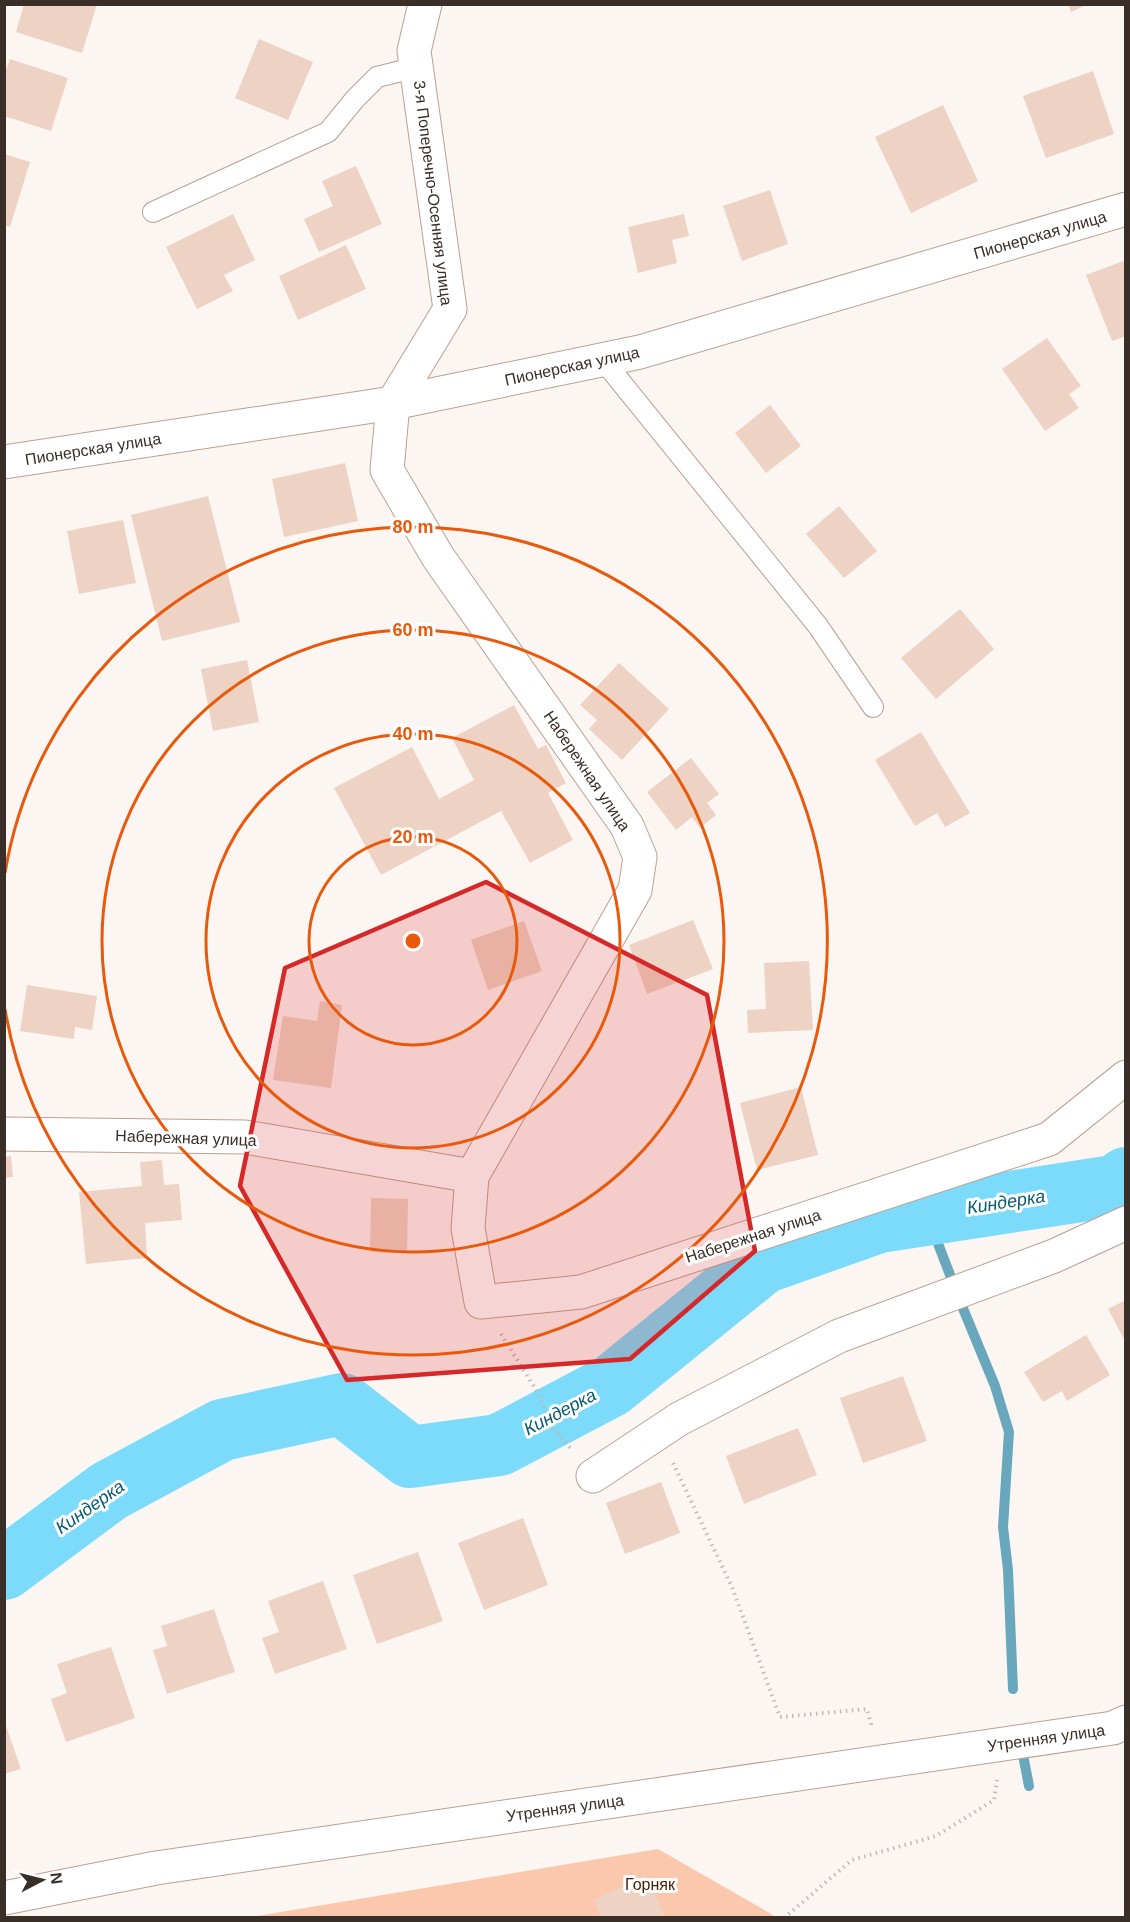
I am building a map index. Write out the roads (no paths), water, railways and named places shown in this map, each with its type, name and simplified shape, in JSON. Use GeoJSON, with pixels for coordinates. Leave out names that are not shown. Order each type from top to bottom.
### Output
{"type":"FeatureCollection","features":[{"type":"Feature","properties":{"kind":"street","name":"3-я Поперечно-Осенняя улица"},"geometry":{"type":"LineString","coordinates":[[393,403],[450,309],[414,51],[425,4]]}},
{"type":"Feature","properties":{"kind":"street","name":"Пионерская улица"},"geometry":{"type":"LineString","coordinates":[[4,462],[393,403],[640,352],[1125,209]]}},
{"type":"Feature","properties":{"kind":"street","name":"Набережная улица"},"geometry":{"type":"LineString","coordinates":[[393,403],[387,470],[438,557],[627,826],[640,857],[634,890],[472,1176],[468,1228],[481,1302],[580,1292],[1049,1139],[1125,1077]]}},
{"type":"Feature","properties":{"kind":"street","name":"Набережная улица"},"geometry":{"type":"LineString","coordinates":[[4,1134],[245,1137],[472,1176]]}},
{"type":"Feature","properties":{"kind":"street"},"geometry":{"type":"LineString","coordinates":[[593,1476],[679,1419],[839,1336],[1054,1256],[1125,1223]]}},
{"type":"Feature","properties":{"kind":"street","name":"Утренняя улица"},"geometry":{"type":"LineString","coordinates":[[4,1898],[156,1868],[1113,1728],[1125,1722]]}},
{"type":"Feature","properties":{"kind":"lane"},"geometry":{"type":"LineString","coordinates":[[153,212],[328,132],[377,77],[417,67]]}},
{"type":"Feature","properties":{"kind":"lane"},"geometry":{"type":"LineString","coordinates":[[603,360],[818,626],[873,707]]}},
{"type":"Feature","properties":{"kind":"waterway","name":"Киндерка"},"geometry":{"type":"LineString","coordinates":[[4,1569],[109,1491],[222,1430],[342,1404],[410,1457],[499,1445],[611,1386],[763,1263],[879,1222],[1114,1186],[1126,1178]]}},
{"type":"Feature","properties":{"kind":"waterway"},"geometry":{"type":"LineString","coordinates":[[927,1215],[952,1280]]}},
{"type":"Feature","properties":{"kind":"waterway"},"geometry":{"type":"LineString","coordinates":[[962,1306],[995,1386],[1009,1432],[1003,1527],[1008,1570],[1013,1689]]}},
{"type":"Feature","properties":{"kind":"waterway"},"geometry":{"type":"LineString","coordinates":[[1024,1760],[1029,1786]]}},
{"type":"Feature","properties":{"kind":"park label","name":"Горняк"},"geometry":{"type":"Point","coordinates":[650,1884]}}]}
